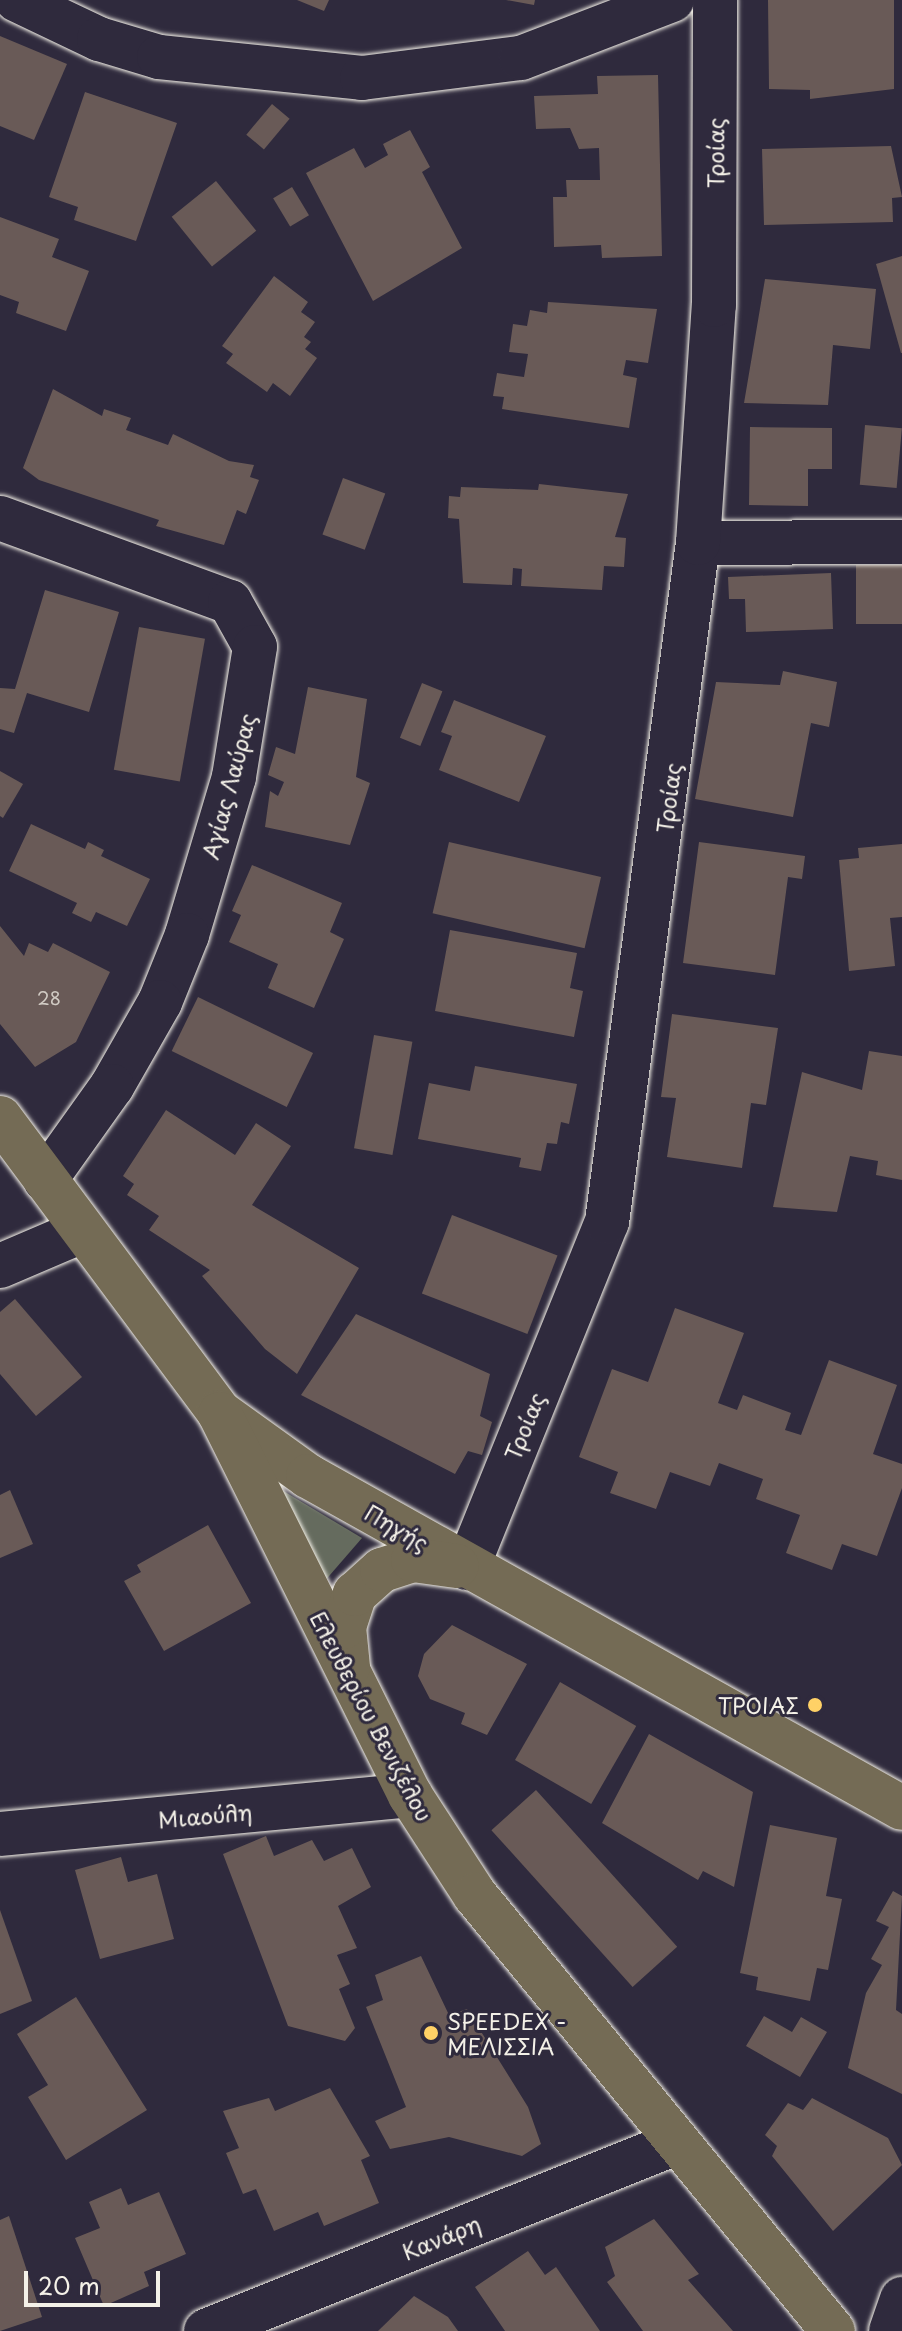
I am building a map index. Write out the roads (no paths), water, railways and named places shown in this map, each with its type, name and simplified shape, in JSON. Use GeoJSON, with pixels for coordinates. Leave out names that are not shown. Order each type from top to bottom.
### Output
{"type":"FeatureCollection","features":[{"type":"Feature","properties":{"kind":"main road","name":"Πηγής"},"geometry":{"type":"LineString","coordinates":[[0,1118],[219,1412],[308,1476],[467,1568],[902,1808]]}},
{"type":"Feature","properties":{"kind":"main road","name":"Ελευθερίου Βενιζέλου"},"geometry":{"type":"LineString","coordinates":[[219,1412],[410,1795],[550,1995],[833,2331]]}},
{"type":"Feature","properties":{"kind":"main road"},"geometry":{"type":"LineString","coordinates":[[348,1674],[344,1627],[355,1594],[382,1570],[413,1560],[467,1568]]}},
{"type":"Feature","properties":{"kind":"street"},"geometry":{"type":"LineString","coordinates":[[17,0],[99,39],[159,57],[362,78],[521,58],[672,0]]}},
{"type":"Feature","properties":{"kind":"street","name":"Τροίας"},"geometry":{"type":"LineString","coordinates":[[467,1568],[607,1222],[698,543],[714,305],[715,0]]}},
{"type":"Feature","properties":{"kind":"street","name":"Αγίας Λαύρας"},"geometry":{"type":"LineString","coordinates":[[0,518],[230,602],[255,647],[234,777],[176,962],[112,1086],[45,1180]]}},
{"type":"Feature","properties":{"kind":"street"},"geometry":{"type":"LineString","coordinates":[[698,543],[902,542]]}},
{"type":"Feature","properties":{"kind":"street"},"geometry":{"type":"LineString","coordinates":[[0,1266],[82,1231]]}},
{"type":"Feature","properties":{"kind":"street","name":"Μιαούλη"},"geometry":{"type":"LineString","coordinates":[[0,1834],[410,1795]]}},
{"type":"Feature","properties":{"kind":"street","name":"Κανάρη"},"geometry":{"type":"LineString","coordinates":[[206,2331],[676,2143]]}},
{"type":"Feature","properties":{"kind":"street"},"geometry":{"type":"LineString","coordinates":[[891,2331],[902,2299]]}},
{"type":"Feature","properties":{"kind":"place","name":"ΤΡΟΙΑΣ"},"geometry":{"type":"Point","coordinates":[815,1705]}},
{"type":"Feature","properties":{"kind":"place","name":"SPEEDEX - ΜΕΛΙΣΣΙΑ"},"geometry":{"type":"Point","coordinates":[431,2033]}}]}
